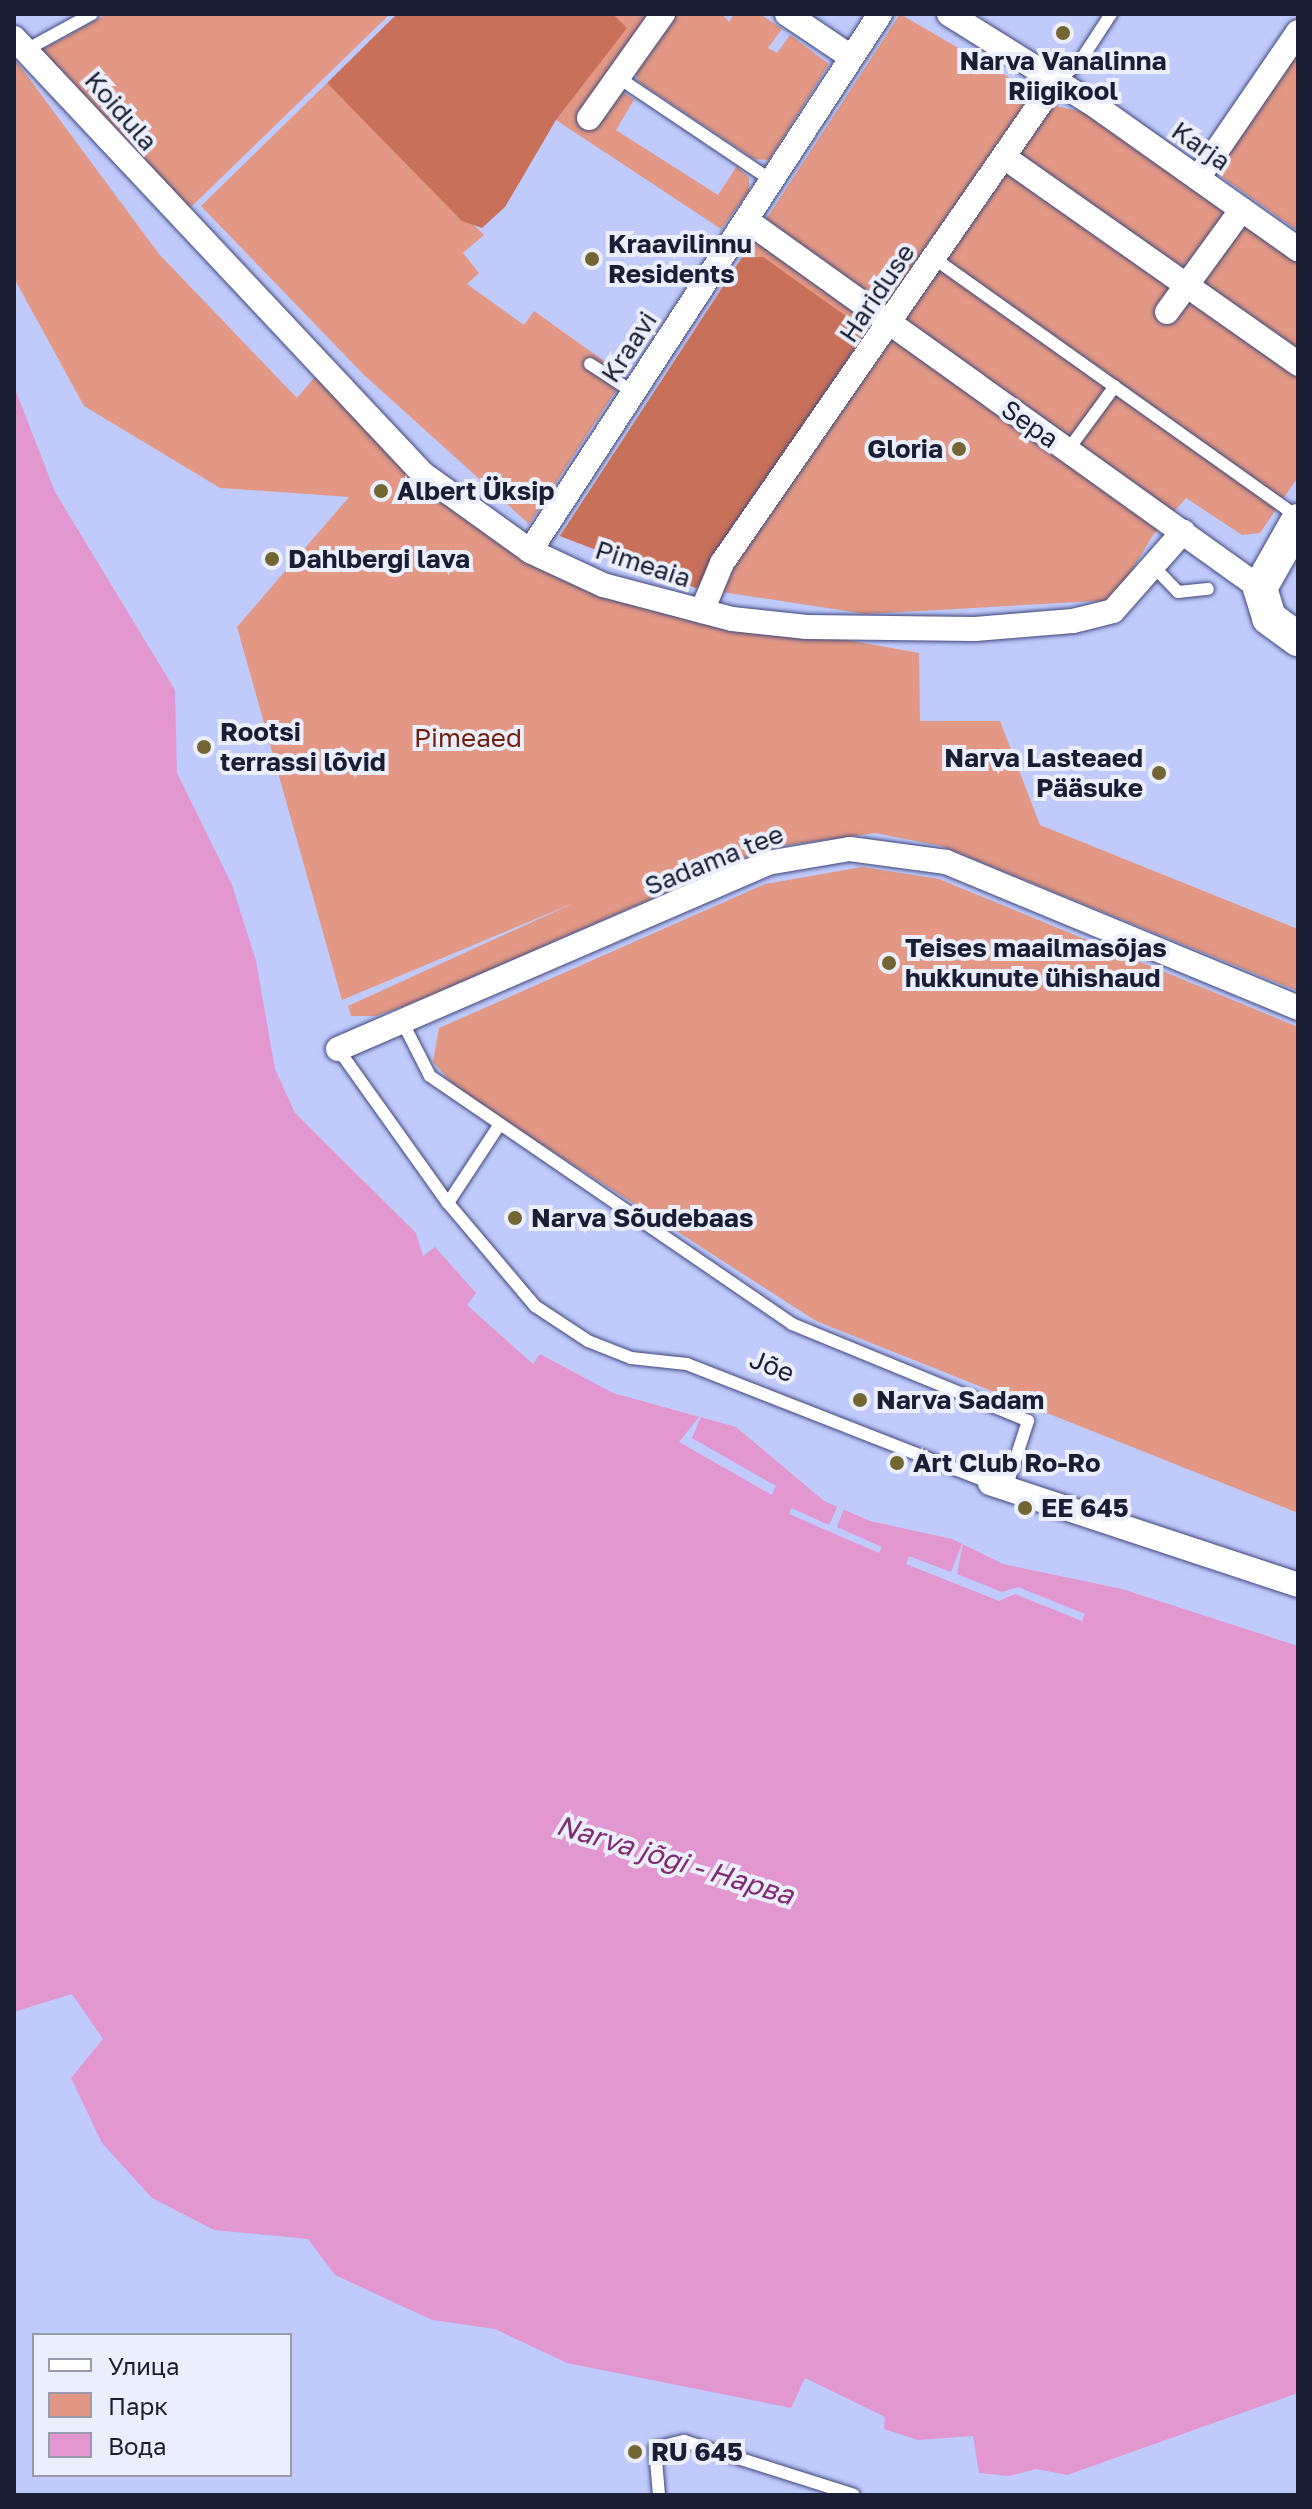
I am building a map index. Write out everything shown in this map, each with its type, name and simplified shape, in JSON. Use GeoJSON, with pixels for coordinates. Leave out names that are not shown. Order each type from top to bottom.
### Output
{"type":"FeatureCollection","features":[{"type":"Feature","properties":{"kind":"street"},"geometry":{"type":"LineString","coordinates":[[589,118],[663,14]]}},
{"type":"Feature","properties":{"kind":"street"},"geometry":{"type":"LineString","coordinates":[[787,14],[851,57]]}},
{"type":"Feature","properties":{"kind":"street","name":"Kraavi"},"geometry":{"type":"LineString","coordinates":[[530,551],[880,14]]}},
{"type":"Feature","properties":{"kind":"street","name":"Karja"},"geometry":{"type":"LineString","coordinates":[[949,14],[1198,178],[1298,249]]}},
{"type":"Feature","properties":{"kind":"street"},"geometry":{"type":"LineString","coordinates":[[1198,178],[1298,32]]}},
{"type":"Feature","properties":{"kind":"street","name":"Koidula"},"geometry":{"type":"LineString","coordinates":[[20,44],[183,224]]}},
{"type":"Feature","properties":{"kind":"street","name":"Hariduse"},"geometry":{"type":"LineString","coordinates":[[702,611],[722,563],[891,325],[1055,82]]}},
{"type":"Feature","properties":{"kind":"street"},"geometry":{"type":"LineString","coordinates":[[1004,157],[1298,364]]}},
{"type":"Feature","properties":{"kind":"street"},"geometry":{"type":"LineString","coordinates":[[1167,312],[1242,209]]}},
{"type":"Feature","properties":{"kind":"street","name":"Sepa"},"geometry":{"type":"LineString","coordinates":[[746,220],[1260,588],[1269,618],[1298,639]]}},
{"type":"Feature","properties":{"kind":"street","name":"Pimeaia"},"geometry":{"type":"LineString","coordinates":[[183,224],[423,474],[530,551],[603,585],[702,611],[807,627],[975,629],[1073,621],[1113,611],[1183,532]]}},
{"type":"Feature","properties":{"kind":"street"},"geometry":{"type":"LineString","coordinates":[[1260,588],[1298,519]]}},
{"type":"Feature","properties":{"kind":"street","name":"Sadama tee"},"geometry":{"type":"LineString","coordinates":[[338,1049],[767,863],[850,849],[946,862],[1298,1008]]}},
{"type":"Feature","properties":{"kind":"street","name":"Jõe"},"geometry":{"type":"LineString","coordinates":[[998,1486],[1298,1585]]}},
{"type":"Feature","properties":{"kind":"lane"},"geometry":{"type":"LineString","coordinates":[[20,44],[92,14]]}},
{"type":"Feature","properties":{"kind":"lane","name":"Hariduse"},"geometry":{"type":"LineString","coordinates":[[1055,82],[1079,63],[1111,14]]}},
{"type":"Feature","properties":{"kind":"lane"},"geometry":{"type":"LineString","coordinates":[[619,78],[771,180]]}},
{"type":"Feature","properties":{"kind":"lane"},"geometry":{"type":"LineString","coordinates":[[935,259],[1298,519]]}},
{"type":"Feature","properties":{"kind":"lane"},"geometry":{"type":"LineString","coordinates":[[590,364],[633,392]]}},
{"type":"Feature","properties":{"kind":"lane"},"geometry":{"type":"LineString","coordinates":[[1068,450],[1115,386]]}},
{"type":"Feature","properties":{"kind":"lane"},"geometry":{"type":"LineString","coordinates":[[1153,566],[1178,592],[1208,589]]}},
{"type":"Feature","properties":{"kind":"lane"},"geometry":{"type":"LineString","coordinates":[[403,1023],[430,1076],[498,1127],[792,1324],[1028,1421],[998,1486]]}},
{"type":"Feature","properties":{"kind":"lane","name":"Jõe"},"geometry":{"type":"LineString","coordinates":[[338,1049],[448,1203],[535,1306],[588,1341],[631,1358],[687,1364],[998,1486]]}},
{"type":"Feature","properties":{"kind":"lane"},"geometry":{"type":"LineString","coordinates":[[448,1203],[498,1127]]}},
{"type":"Feature","properties":{"kind":"lane"},"geometry":{"type":"LineString","coordinates":[[659,2495],[655,2448],[684,2441],[854,2495]]}},
{"type":"Feature","properties":{"kind":"green space"},"geometry":{"type":"Polygon","coordinates":[[[107,14],[390,14],[190,208],[42,50],[107,14]]]}},
{"type":"Feature","properties":{"kind":"green space"},"geometry":{"type":"Polygon","coordinates":[[[613,14],[653,14],[622,91],[634,100],[616,130],[718,195],[737,166],[749,178],[749,191],[721,229],[556,120],[626,28],[613,14]]]}},
{"type":"Feature","properties":{"kind":"green space"},"geometry":{"type":"Polygon","coordinates":[[[672,14],[722,14],[729,22],[734,14],[760,14],[782,29],[768,48],[777,53],[790,35],[829,64],[769,160],[754,159],[639,82],[634,71],[672,14]]]}},
{"type":"Feature","properties":{"kind":"green space"},"geometry":{"type":"Polygon","coordinates":[[[900,14],[1060,107],[1083,112],[1298,259],[1298,477],[1260,533],[1242,535],[1186,498],[1153,535],[1114,600],[866,614],[696,588],[560,536],[900,14]]]}},
{"type":"Feature","properties":{"kind":"green space"},"geometry":{"type":"Polygon","coordinates":[[[1298,43],[1298,231],[1209,168],[1298,43]]]}},
{"type":"Feature","properties":{"kind":"green space","name":"Pimeaed"},"geometry":{"type":"Polygon","coordinates":[[[14,58],[159,254],[297,398],[319,372],[530,557],[775,627],[919,653],[920,721],[1000,721],[1040,825],[1298,929],[1298,991],[941,846],[875,833],[767,848],[418,1001],[376,1016],[351,1016],[348,1006],[576,902],[342,1000],[237,627],[349,497],[220,488],[84,406],[14,278],[14,58]]]}},
{"type":"Feature","properties":{"kind":"green space"},"geometry":{"type":"Polygon","coordinates":[[[327,83],[484,235],[463,253],[479,273],[467,284],[524,325],[534,311],[618,371],[615,392],[529,524],[363,374],[201,206],[327,83]]]}},
{"type":"Feature","properties":{"kind":"green space"},"geometry":{"type":"Polygon","coordinates":[[[862,867],[939,879],[1298,1027],[1298,1513],[816,1321],[459,1091],[433,1062],[439,1028],[765,884],[862,867]]]}},
{"type":"Feature","properties":{"kind":"shaded area"},"geometry":{"type":"Polygon","coordinates":[[[397,14],[613,14],[627,28],[556,120],[505,207],[482,228],[462,221],[327,83],[397,14]]]}},
{"type":"Feature","properties":{"kind":"shaded area"},"geometry":{"type":"Polygon","coordinates":[[[763,257],[857,324],[860,340],[696,588],[560,536],[742,258],[763,257]]]}},
{"type":"Feature","properties":{"kind":"water","name":"Narva jõgi - Нарва"},"geometry":{"type":"Polygon","coordinates":[[[14,386],[55,492],[175,690],[177,773],[232,885],[256,961],[275,1069],[295,1113],[416,1233],[423,1256],[435,1247],[476,1293],[467,1305],[533,1364],[540,1354],[613,1393],[736,1427],[824,1501],[870,1521],[952,1539],[1003,1564],[1122,1589],[1298,1646],[1298,2393],[1067,2475],[1036,2469],[1009,2476],[979,2473],[973,2436],[918,2440],[884,2429],[885,2417],[805,2378],[791,2408],[567,2363],[495,2329],[432,2320],[335,2275],[308,2239],[214,2230],[152,2198],[102,2143],[71,2078],[103,2039],[72,1994],[14,2012],[14,386]]]}},
{"type":"Feature","properties":{"kind":"pier"},"geometry":{"type":"Polygon","coordinates":[[[703,1412],[692,1438],[776,1486],[772,1495],[679,1442],[703,1412]]]}},
{"type":"Feature","properties":{"kind":"pier"},"geometry":{"type":"Polygon","coordinates":[[[839,1503],[845,1506],[837,1527],[882,1547],[879,1553],[789,1514],[791,1508],[829,1525],[839,1503]]]}},
{"type":"Feature","properties":{"kind":"pier"},"geometry":{"type":"Polygon","coordinates":[[[964,1539],[957,1574],[1002,1592],[1018,1587],[1085,1614],[1082,1621],[1015,1594],[999,1601],[906,1564],[909,1556],[951,1572],[964,1539]]]}},
{"type":"Feature","properties":{"kind":"place","name":"Narva Vanalinna Riigikool"},"geometry":{"type":"Point","coordinates":[1063,33]}},
{"type":"Feature","properties":{"kind":"place","name":"Kraavilinnu Residents"},"geometry":{"type":"Point","coordinates":[592,259]}},
{"type":"Feature","properties":{"kind":"place","name":"Gloria"},"geometry":{"type":"Point","coordinates":[959,449]}},
{"type":"Feature","properties":{"kind":"place","name":"Albert Üksip"},"geometry":{"type":"Point","coordinates":[381,491]}},
{"type":"Feature","properties":{"kind":"place","name":"Dahlbergi lava"},"geometry":{"type":"Point","coordinates":[272,559]}},
{"type":"Feature","properties":{"kind":"place","name":"Rootsi terrassi lõvid"},"geometry":{"type":"Point","coordinates":[204,747]}},
{"type":"Feature","properties":{"kind":"place","name":"Narva Lasteaed Pääsuke"},"geometry":{"type":"Point","coordinates":[1159,773]}},
{"type":"Feature","properties":{"kind":"place","name":"Teises maailmasõjas hukkunute ühishaud"},"geometry":{"type":"Point","coordinates":[889,963]}},
{"type":"Feature","properties":{"kind":"place","name":"Narva Sõudebaas"},"geometry":{"type":"Point","coordinates":[515,1218]}},
{"type":"Feature","properties":{"kind":"place","name":"Narva Sadam"},"geometry":{"type":"Point","coordinates":[860,1400]}},
{"type":"Feature","properties":{"kind":"place","name":"Art Club Ro-Ro"},"geometry":{"type":"Point","coordinates":[897,1463]}},
{"type":"Feature","properties":{"kind":"place","name":"EE 645"},"geometry":{"type":"Point","coordinates":[1025,1508]}},
{"type":"Feature","properties":{"kind":"place","name":"RU 645"},"geometry":{"type":"Point","coordinates":[635,2452]}}]}
